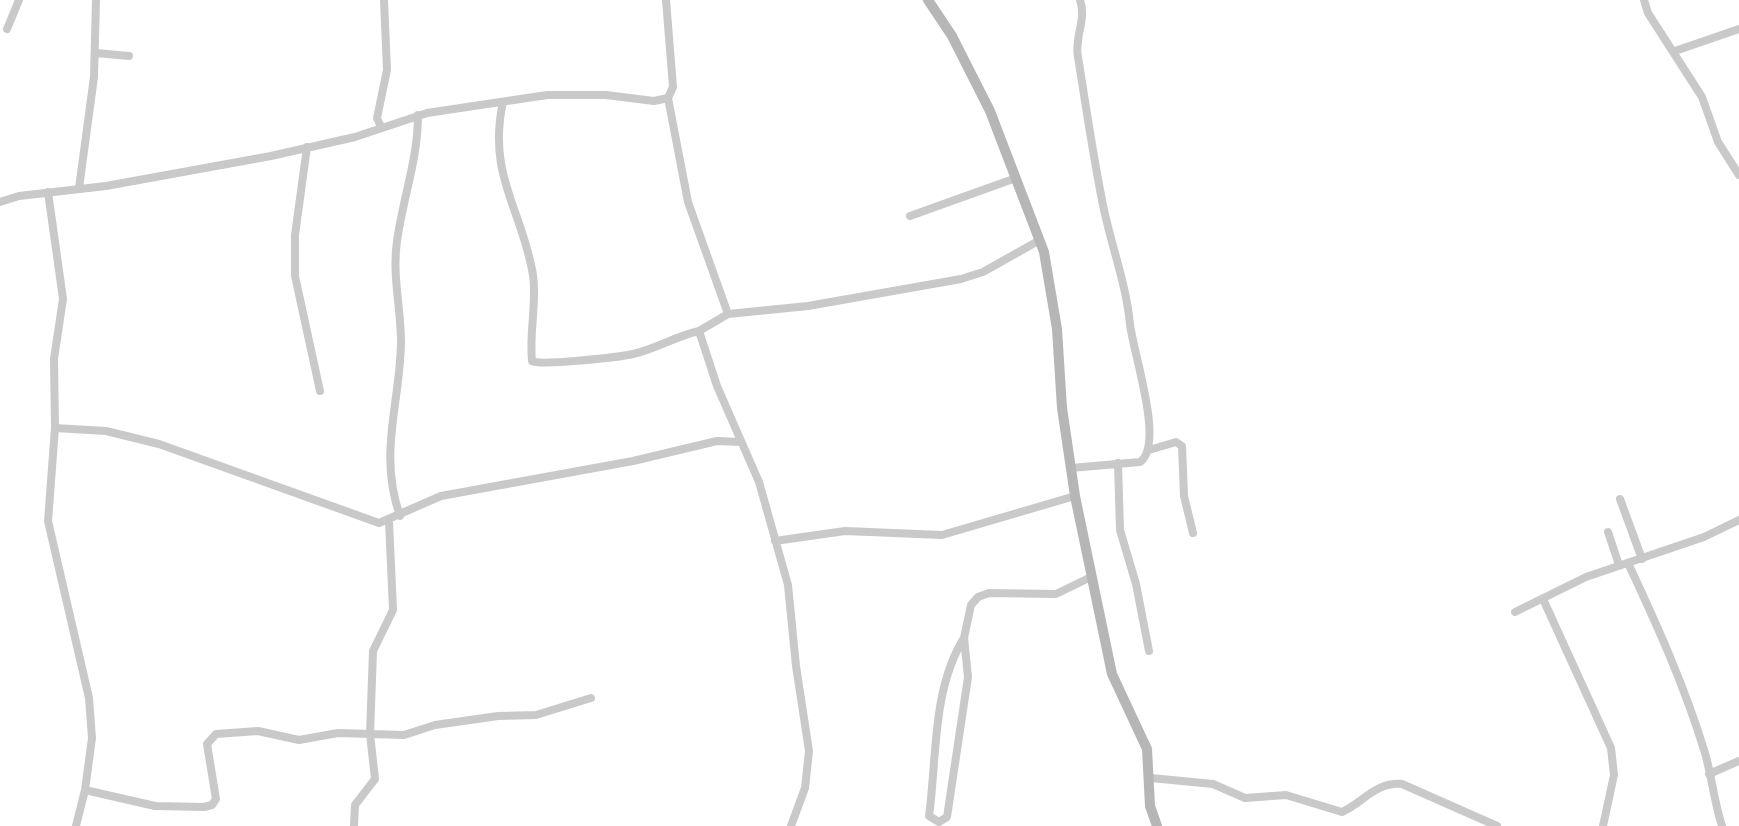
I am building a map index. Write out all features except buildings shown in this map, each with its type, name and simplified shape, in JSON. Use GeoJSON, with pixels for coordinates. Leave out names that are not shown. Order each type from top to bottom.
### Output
{"type":"FeatureCollection","features":[{"type":"Feature","properties":{"kind":"street"},"geometry":{"type":"LineString","coordinates":[[7,29],[19,0]]}},
{"type":"Feature","properties":{"kind":"street"},"geometry":{"type":"LineString","coordinates":[[79,188],[96,53],[96,0]]}},
{"type":"Feature","properties":{"kind":"street"},"geometry":{"type":"LineString","coordinates":[[381,127],[377,118],[387,78],[384,0]]}},
{"type":"Feature","properties":{"kind":"street"},"geometry":{"type":"LineString","coordinates":[[666,0],[673,87],[668,98],[688,202],[728,314]]}},
{"type":"Feature","properties":{"kind":"street"},"geometry":{"type":"LineString","coordinates":[[928,0],[972,74],[1040,240],[1056,329],[1074,496],[1112,674],[1147,749],[1151,778],[1150,806],[1157,826]]}},
{"type":"Feature","properties":{"kind":"street"},"geometry":{"type":"LineString","coordinates":[[1071,468],[1140,462],[1149,450],[1151,431],[1132,342],[1123,280],[1103,206],[1077,54],[1083,11],[1080,0]]}},
{"type":"Feature","properties":{"kind":"street"},"geometry":{"type":"LineString","coordinates":[[1644,0],[1648,13],[1675,51],[1702,97],[1722,149],[1739,175]]}},
{"type":"Feature","properties":{"kind":"street"},"geometry":{"type":"LineString","coordinates":[[1675,51],[1739,29]]}},
{"type":"Feature","properties":{"kind":"street"},"geometry":{"type":"LineString","coordinates":[[96,53],[129,56]]}},
{"type":"Feature","properties":{"kind":"street"},"geometry":{"type":"LineString","coordinates":[[0,202],[307,147],[355,137],[418,115],[580,94],[638,101],[668,98]]}},
{"type":"Feature","properties":{"kind":"street"},"geometry":{"type":"LineString","coordinates":[[503,102],[497,139],[500,169],[525,241],[533,279],[533,363],[547,365],[631,355],[675,336],[699,331],[728,314],[808,306],[961,279],[983,272],[1040,240]]}},
{"type":"Feature","properties":{"kind":"street"},"geometry":{"type":"LineString","coordinates":[[400,516],[388,456],[401,341],[394,264],[406,190],[416,157],[418,115]]}},
{"type":"Feature","properties":{"kind":"street"},"geometry":{"type":"LineString","coordinates":[[307,147],[295,236],[295,276],[320,390]]}},
{"type":"Feature","properties":{"kind":"street"},"geometry":{"type":"LineString","coordinates":[[910,216],[1016,178]]}},
{"type":"Feature","properties":{"kind":"street"},"geometry":{"type":"LineString","coordinates":[[48,192],[63,299],[54,359],[55,428],[48,521],[89,698],[92,738],[85,790],[76,826]]}},
{"type":"Feature","properties":{"kind":"street"},"geometry":{"type":"LineString","coordinates":[[699,331],[717,386],[759,482],[791,603],[796,666],[809,751],[805,788],[791,826]]}},
{"type":"Feature","properties":{"kind":"street"},"geometry":{"type":"LineString","coordinates":[[55,428],[106,430],[146,440],[266,480],[379,523],[400,516],[429,500],[452,494],[633,461],[717,441],[741,442]]}},
{"type":"Feature","properties":{"kind":"street"},"geometry":{"type":"LineString","coordinates":[[1149,450],[1176,442],[1182,446],[1184,496],[1193,533]]}},
{"type":"Feature","properties":{"kind":"street"},"geometry":{"type":"LineString","coordinates":[[1118,463],[1120,530],[1136,584],[1149,651]]}},
{"type":"Feature","properties":{"kind":"street"},"geometry":{"type":"LineString","coordinates":[[775,541],[845,531],[942,535],[1074,496]]}},
{"type":"Feature","properties":{"kind":"street"},"geometry":{"type":"LineString","coordinates":[[1620,499],[1642,559]]}},
{"type":"Feature","properties":{"kind":"street"},"geometry":{"type":"LineString","coordinates":[[1516,612],[1586,577],[1704,537],[1739,520]]}},
{"type":"Feature","properties":{"kind":"street"},"geometry":{"type":"LineString","coordinates":[[354,826],[355,805],[375,779],[370,734],[373,651],[393,610],[389,521]]}},
{"type":"Feature","properties":{"kind":"street"},"geometry":{"type":"LineString","coordinates":[[1608,532],[1619,565]]}},
{"type":"Feature","properties":{"kind":"street"},"geometry":{"type":"LineString","coordinates":[[1628,563],[1674,662],[1709,774],[1722,826]]}},
{"type":"Feature","properties":{"kind":"street"},"geometry":{"type":"LineString","coordinates":[[964,638],[968,677],[947,817],[939,822],[929,816],[943,699],[947,672],[964,638],[971,605],[984,594],[1050,595],[1091,577]]}},
{"type":"Feature","properties":{"kind":"street"},"geometry":{"type":"LineString","coordinates":[[1543,599],[1611,748],[1614,775],[1603,826]]}},
{"type":"Feature","properties":{"kind":"street"},"geometry":{"type":"LineString","coordinates":[[85,790],[170,808],[209,806],[216,799],[207,744],[216,734],[258,731],[299,740],[338,733],[404,735],[435,724],[498,716],[536,715],[591,698]]}},
{"type":"Feature","properties":{"kind":"street"},"geometry":{"type":"LineString","coordinates":[[1709,774],[1739,761]]}},
{"type":"Feature","properties":{"kind":"street"},"geometry":{"type":"LineString","coordinates":[[1151,778],[1213,784],[1245,798],[1286,795],[1342,812],[1376,788],[1388,783],[1402,783],[1497,826]]}}]}
